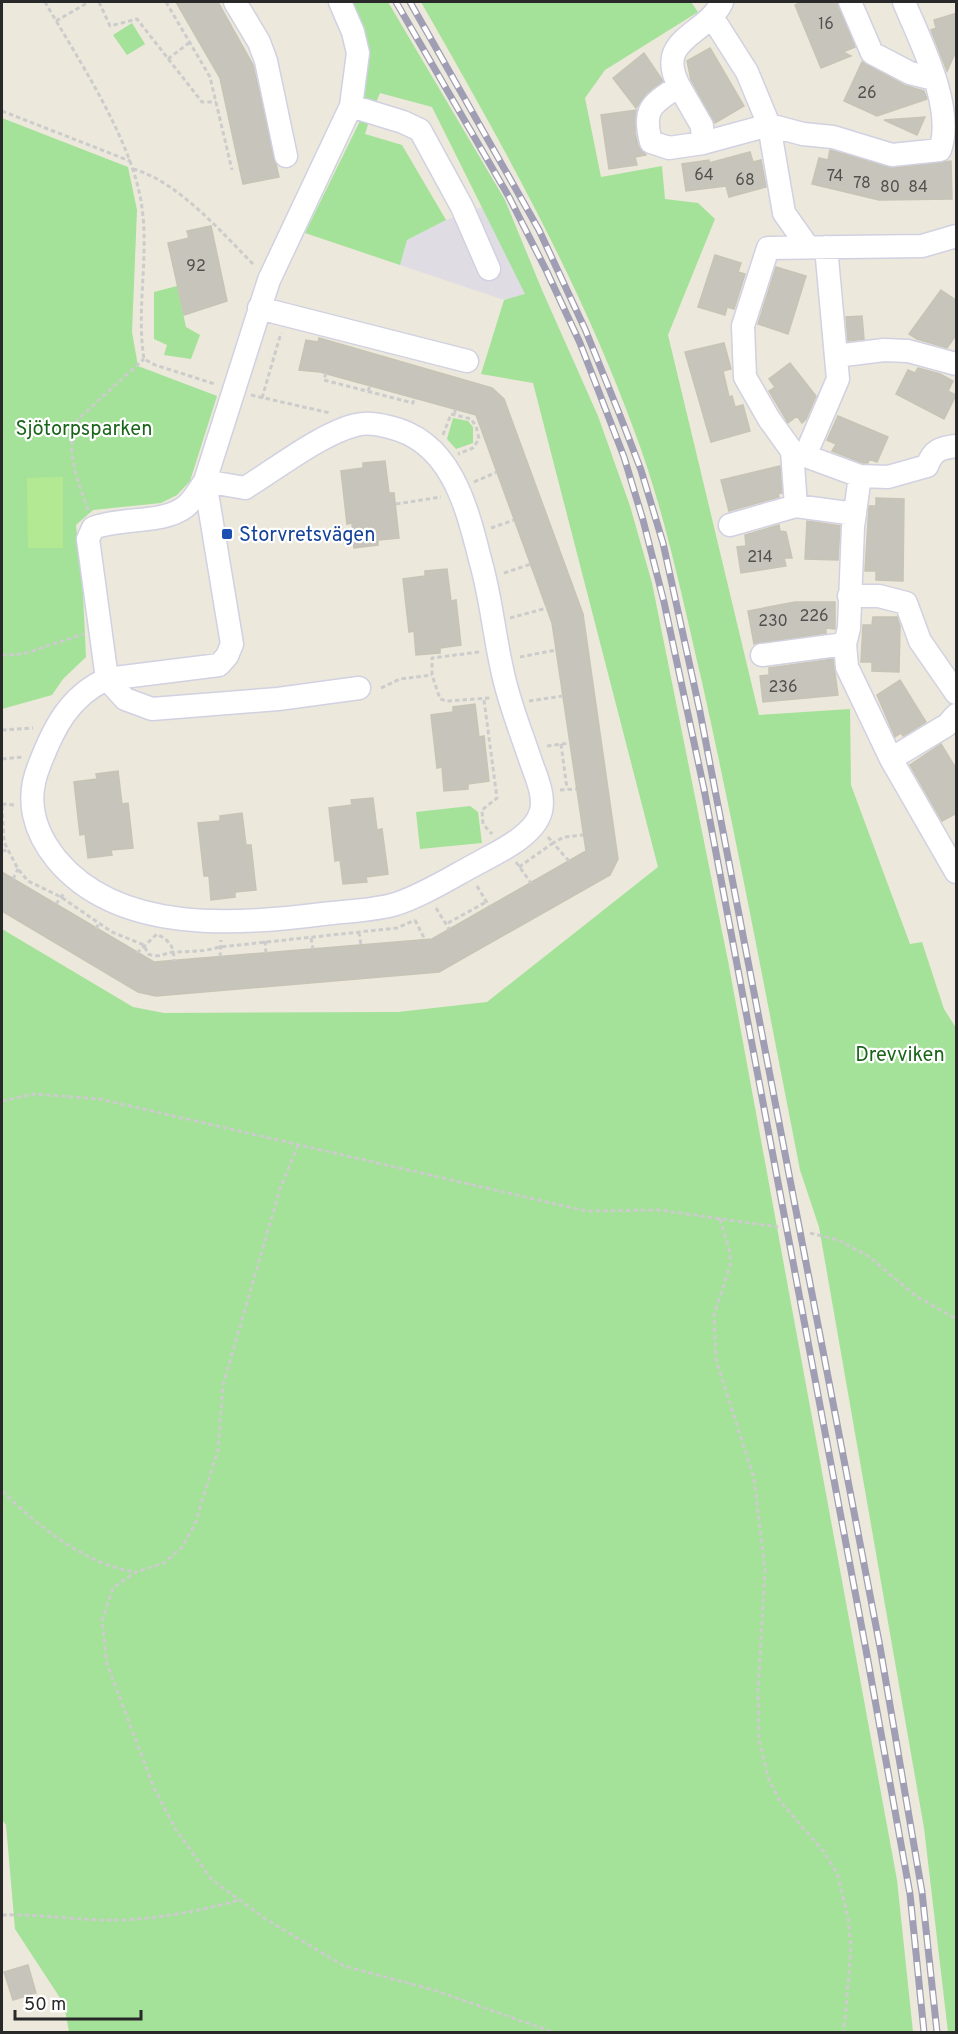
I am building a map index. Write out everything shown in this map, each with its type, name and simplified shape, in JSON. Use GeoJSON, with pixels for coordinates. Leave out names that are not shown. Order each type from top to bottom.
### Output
{"type":"FeatureCollection","features":[{"type":"Feature","properties":{"kind":"street"},"geometry":{"type":"LineString","coordinates":[[235,2],[266,61],[286,156]]}},
{"type":"Feature","properties":{"kind":"street"},"geometry":{"type":"LineString","coordinates":[[340,2],[353,32],[357,53],[351,106],[269,280],[205,481],[187,506],[175,514],[108,522],[93,528],[88,539],[107,679],[125,699],[152,709],[278,699],[370,688]]}},
{"type":"Feature","properties":{"kind":"street"},"geometry":{"type":"LineString","coordinates":[[850,2],[872,53],[910,73],[934,79]]}},
{"type":"Feature","properties":{"kind":"street"},"geometry":{"type":"LineString","coordinates":[[679,86],[649,109],[647,117],[651,142],[669,148],[703,143],[769,125],[803,134],[833,136],[892,155],[948,155],[943,140],[943,121],[934,79],[904,2]]}},
{"type":"Feature","properties":{"kind":"street"},"geometry":{"type":"LineString","coordinates":[[703,143],[702,126],[672,73],[671,63],[675,48],[717,9],[769,125],[784,213],[768,248],[743,326],[745,377],[768,419],[799,453],[860,476],[888,477],[927,466],[931,455],[941,447],[957,446]]}},
{"type":"Feature","properties":{"kind":"street"},"geometry":{"type":"LineString","coordinates":[[351,106],[403,122],[420,130],[462,207],[489,269]]}},
{"type":"Feature","properties":{"kind":"street"},"geometry":{"type":"LineString","coordinates":[[784,213],[817,247],[838,379],[799,453],[796,506]]}},
{"type":"Feature","properties":{"kind":"street"},"geometry":{"type":"LineString","coordinates":[[768,248],[922,246],[957,236]]}},
{"type":"Feature","properties":{"kind":"street"},"geometry":{"type":"LineString","coordinates":[[259,308],[467,361]]}},
{"type":"Feature","properties":{"kind":"street"},"geometry":{"type":"LineString","coordinates":[[836,356],[884,350],[908,351],[957,364]]}},
{"type":"Feature","properties":{"kind":"street"},"geometry":{"type":"LineString","coordinates":[[371,423],[397,429],[438,455],[461,496],[486,580],[510,698],[540,791],[541,812],[533,826],[506,848],[467,869],[416,895],[381,907],[222,924],[131,908],[107,898],[75,879],[64,869],[42,838],[31,807],[36,773],[56,726],[72,703],[92,686],[107,679],[219,665],[227,656],[232,644],[205,481],[244,488],[333,434],[356,424],[371,423]]}},
{"type":"Feature","properties":{"kind":"street"},"geometry":{"type":"LineString","coordinates":[[860,476],[849,596],[849,628],[845,644],[847,667],[891,759],[957,872]]}},
{"type":"Feature","properties":{"kind":"street"},"geometry":{"type":"LineString","coordinates":[[730,525],[796,506],[855,514]]}},
{"type":"Feature","properties":{"kind":"street"},"geometry":{"type":"LineString","coordinates":[[849,596],[879,596],[906,603],[920,641],[957,693]]}},
{"type":"Feature","properties":{"kind":"street"},"geometry":{"type":"LineString","coordinates":[[762,655],[845,644]]}},
{"type":"Feature","properties":{"kind":"street"},"geometry":{"type":"LineString","coordinates":[[891,759],[947,725],[957,715]]}},
{"type":"Feature","properties":{"kind":"path"},"geometry":{"type":"LineString","coordinates":[[45,2],[133,169],[142,209],[140,332],[144,359]]}},
{"type":"Feature","properties":{"kind":"path"},"geometry":{"type":"LineString","coordinates":[[56,21],[89,2]]}},
{"type":"Feature","properties":{"kind":"path"},"geometry":{"type":"LineString","coordinates":[[99,2],[110,26],[137,19],[202,102],[216,102]]}},
{"type":"Feature","properties":{"kind":"path"},"geometry":{"type":"LineString","coordinates":[[166,2],[210,77],[231,170]]}},
{"type":"Feature","properties":{"kind":"path"},"geometry":{"type":"LineString","coordinates":[[168,59],[190,42]]}},
{"type":"Feature","properties":{"kind":"path"},"geometry":{"type":"LineString","coordinates":[[2,111],[130,161]]}},
{"type":"Feature","properties":{"kind":"path"},"geometry":{"type":"LineString","coordinates":[[133,169],[146,173],[199,209],[269,280]]}},
{"type":"Feature","properties":{"kind":"path"},"geometry":{"type":"LineString","coordinates":[[262,398],[286,315]]}},
{"type":"Feature","properties":{"kind":"path"},"geometry":{"type":"LineString","coordinates":[[144,359],[155,365],[216,384]]}},
{"type":"Feature","properties":{"kind":"path"},"geometry":{"type":"LineString","coordinates":[[93,528],[72,462],[72,430],[78,419],[144,359]]}},
{"type":"Feature","properties":{"kind":"path"},"geometry":{"type":"LineString","coordinates":[[326,373],[324,380],[412,403],[414,398]]}},
{"type":"Feature","properties":{"kind":"path"},"geometry":{"type":"LineString","coordinates":[[368,392],[370,386]]}},
{"type":"Feature","properties":{"kind":"path"},"geometry":{"type":"LineString","coordinates":[[251,395],[344,416],[356,424]]}},
{"type":"Feature","properties":{"kind":"path"},"geometry":{"type":"LineString","coordinates":[[455,409],[455,415]]}},
{"type":"Feature","properties":{"kind":"path"},"geometry":{"type":"LineString","coordinates":[[479,440],[476,426],[471,419],[451,414],[438,455],[473,448],[484,436]]}},
{"type":"Feature","properties":{"kind":"path"},"geometry":{"type":"LineString","coordinates":[[474,535],[514,520]]}},
{"type":"Feature","properties":{"kind":"path"},"geometry":{"type":"LineString","coordinates":[[486,580],[531,564]]}},
{"type":"Feature","properties":{"kind":"path"},"geometry":{"type":"LineString","coordinates":[[494,623],[547,608]]}},
{"type":"Feature","properties":{"kind":"path"},"geometry":{"type":"LineString","coordinates":[[2,655],[23,654],[100,629]]}},
{"type":"Feature","properties":{"kind":"path"},"geometry":{"type":"LineString","coordinates":[[556,650],[432,658],[432,675],[440,699],[484,700],[563,696]]}},
{"type":"Feature","properties":{"kind":"path"},"geometry":{"type":"LineString","coordinates":[[370,688],[400,679],[432,675]]}},
{"type":"Feature","properties":{"kind":"path"},"geometry":{"type":"LineString","coordinates":[[484,700],[497,798],[482,810],[483,824],[506,848],[531,883]]}},
{"type":"Feature","properties":{"kind":"path"},"geometry":{"type":"LineString","coordinates":[[2,730],[56,726]]}},
{"type":"Feature","properties":{"kind":"path"},"geometry":{"type":"LineString","coordinates":[[527,750],[570,742]]}},
{"type":"Feature","properties":{"kind":"path"},"geometry":{"type":"LineString","coordinates":[[561,744],[567,789]]}},
{"type":"Feature","properties":{"kind":"path"},"geometry":{"type":"LineString","coordinates":[[569,861],[553,843],[564,837],[583,836]]}},
{"type":"Feature","properties":{"kind":"path"},"geometry":{"type":"LineString","coordinates":[[2,851],[8,850]]}},
{"type":"Feature","properties":{"kind":"path"},"geometry":{"type":"LineString","coordinates":[[14,879],[18,869]]}},
{"type":"Feature","properties":{"kind":"path"},"geometry":{"type":"LineString","coordinates":[[467,869],[489,906]]}},
{"type":"Feature","properties":{"kind":"path"},"geometry":{"type":"LineString","coordinates":[[416,895],[416,920],[424,940]]}},
{"type":"Feature","properties":{"kind":"path"},"geometry":{"type":"LineString","coordinates":[[416,895],[449,929]]}},
{"type":"Feature","properties":{"kind":"path"},"geometry":{"type":"LineString","coordinates":[[448,923],[486,902]]}},
{"type":"Feature","properties":{"kind":"path"},"geometry":{"type":"LineString","coordinates":[[174,952],[195,954],[220,947],[397,928],[416,920]]}},
{"type":"Feature","properties":{"kind":"path"},"geometry":{"type":"LineString","coordinates":[[96,929],[99,923]]}},
{"type":"Feature","properties":{"kind":"path"},"geometry":{"type":"LineString","coordinates":[[359,932],[361,945]]}},
{"type":"Feature","properties":{"kind":"path"},"geometry":{"type":"LineString","coordinates":[[137,953],[157,934],[167,939],[174,952],[174,961]]}},
{"type":"Feature","properties":{"kind":"path"},"geometry":{"type":"LineString","coordinates":[[311,938],[313,949]]}},
{"type":"Feature","properties":{"kind":"path"},"geometry":{"type":"LineString","coordinates":[[2,1101],[34,1094],[100,1100],[586,1211],[659,1210],[778,1227]]}},
{"type":"Feature","properties":{"kind":"path"},"geometry":{"type":"LineString","coordinates":[[298,1145],[280,1189],[223,1385],[218,1450],[195,1524],[182,1547],[164,1563],[136,1572],[113,1588],[102,1620],[107,1664],[154,1788],[175,1828],[211,1879],[267,1920],[344,1966],[434,1989],[553,2032]]}},
{"type":"Feature","properties":{"kind":"path"},"geometry":{"type":"LineString","coordinates":[[720,1219],[730,1252],[730,1266],[714,1315],[716,1360],[754,1478],[765,1570],[758,1692],[759,1740],[769,1780],[780,1801],[824,1852],[837,1873],[848,1917],[851,1948],[844,2032]]}},
{"type":"Feature","properties":{"kind":"path"},"geometry":{"type":"LineString","coordinates":[[810,1233],[838,1240],[868,1256],[916,1296],[957,1319]]}},
{"type":"Feature","properties":{"kind":"path"},"geometry":{"type":"LineString","coordinates":[[2,1491],[37,1524],[111,1568],[136,1572]]}},
{"type":"Feature","properties":{"kind":"path"},"geometry":{"type":"LineString","coordinates":[[2,1916],[38,1914],[103,1920],[157,1917],[240,1900]]}},
{"type":"Feature","properties":{"kind":"shaded area"},"geometry":{"type":"Polygon","coordinates":[[[482,207],[526,295],[504,300],[400,265],[407,240],[446,220],[482,207]]]}},
{"type":"Feature","properties":{"kind":"green space"},"geometry":{"type":"Polygon","coordinates":[[[352,2],[388,2],[505,200],[598,416],[630,506],[652,583],[729,966],[897,1880],[913,2032],[69,2032],[64,2004],[15,1929],[6,1825],[2,1820],[2,929],[133,1007],[164,1013],[398,1012],[487,1002],[658,867],[533,383],[481,374],[504,300],[525,294],[432,107],[380,93],[375,105],[364,103],[365,51],[361,27],[352,2]]]}},
{"type":"Feature","properties":{"kind":"green space","name":"Drevviken"},"geometry":{"type":"Polygon","coordinates":[[[421,2],[691,2],[698,12],[605,70],[585,98],[601,177],[662,166],[665,199],[698,203],[715,219],[668,335],[759,715],[850,709],[851,785],[910,944],[922,942],[944,1009],[956,1028],[956,2032],[948,2032],[924,1828],[819,1227],[800,1170],[715,743],[664,523],[634,430],[589,319],[509,159],[421,2]]]}},
{"type":"Feature","properties":{"kind":"green space"},"geometry":{"type":"Polygon","coordinates":[[[132,23],[145,44],[127,55],[113,35],[132,23]]]}},
{"type":"Feature","properties":{"kind":"green space","name":"Sjötorpsparken"},"geometry":{"type":"Polygon","coordinates":[[[2,118],[128,167],[137,210],[132,332],[138,366],[217,396],[190,481],[177,495],[161,503],[93,510],[76,525],[86,657],[63,679],[52,695],[2,709],[2,118]]]}},
{"type":"Feature","properties":{"kind":"green space"},"geometry":{"type":"Polygon","coordinates":[[[361,119],[369,121],[365,134],[402,145],[446,220],[407,240],[400,265],[305,233],[361,119]]]}},
{"type":"Feature","properties":{"kind":"green space"},"geometry":{"type":"Polygon","coordinates":[[[177,286],[186,327],[200,335],[191,359],[164,355],[167,345],[154,339],[154,292],[177,286]]]}},
{"type":"Feature","properties":{"kind":"green space"},"geometry":{"type":"Polygon","coordinates":[[[453,418],[468,421],[473,427],[473,443],[456,449],[447,439],[453,418]]]}},
{"type":"Feature","properties":{"kind":"green space"},"geometry":{"type":"Polygon","coordinates":[[[63,477],[63,548],[28,548],[27,478],[63,477]]]}},
{"type":"Feature","properties":{"kind":"green space"},"geometry":{"type":"Polygon","coordinates":[[[470,806],[478,812],[482,843],[420,849],[416,812],[470,806]]]}},
{"type":"Feature","properties":{"kind":"building"},"geometry":{"type":"Polygon","coordinates":[[[176,2],[218,2],[253,65],[279,177],[243,184],[220,78],[176,2]]]}},
{"type":"Feature","properties":{"kind":"building"},"geometry":{"type":"Polygon","coordinates":[[[803,2],[837,2],[855,47],[843,52],[851,56],[821,68],[795,5],[803,2]]]}},
{"type":"Feature","properties":{"kind":"building"},"geometry":{"type":"Polygon","coordinates":[[[957,13],[957,49],[947,71],[931,30],[936,28],[934,20],[957,13]]]}},
{"type":"Feature","properties":{"kind":"building"},"geometry":{"type":"Polygon","coordinates":[[[710,48],[744,106],[715,123],[691,80],[687,61],[710,48]]]}},
{"type":"Feature","properties":{"kind":"building"},"geometry":{"type":"Polygon","coordinates":[[[644,53],[663,81],[646,94],[636,108],[613,78],[644,53]]]}},
{"type":"Feature","properties":{"kind":"building"},"geometry":{"type":"Polygon","coordinates":[[[862,62],[904,85],[924,91],[927,99],[877,116],[844,101],[862,62]]]}},
{"type":"Feature","properties":{"kind":"building"},"geometry":{"type":"Polygon","coordinates":[[[636,110],[635,133],[638,145],[646,155],[635,157],[637,165],[609,169],[601,115],[636,110]]]}},
{"type":"Feature","properties":{"kind":"building"},"geometry":{"type":"Polygon","coordinates":[[[925,117],[917,135],[884,120],[925,117]]]}},
{"type":"Feature","properties":{"kind":"building"},"geometry":{"type":"Polygon","coordinates":[[[830,150],[893,168],[951,161],[952,199],[879,200],[812,184],[819,158],[828,160],[830,150]]]}},
{"type":"Feature","properties":{"kind":"building"},"geometry":{"type":"Polygon","coordinates":[[[750,152],[753,162],[761,160],[766,187],[729,197],[726,186],[686,191],[682,164],[709,160],[709,163],[750,152]]]}},
{"type":"Feature","properties":{"kind":"building"},"geometry":{"type":"Polygon","coordinates":[[[211,226],[227,301],[184,315],[168,243],[189,238],[187,231],[211,226]]]}},
{"type":"Feature","properties":{"kind":"building"},"geometry":{"type":"Polygon","coordinates":[[[715,255],[741,263],[738,272],[745,274],[734,309],[727,307],[725,315],[698,307],[715,255]]]}},
{"type":"Feature","properties":{"kind":"building"},"geometry":{"type":"Polygon","coordinates":[[[776,267],[806,276],[788,334],[758,324],[776,267]]]}},
{"type":"Feature","properties":{"kind":"building"},"geometry":{"type":"Polygon","coordinates":[[[941,290],[957,301],[957,334],[947,348],[917,339],[909,334],[941,290]]]}},
{"type":"Feature","properties":{"kind":"building"},"geometry":{"type":"Polygon","coordinates":[[[862,316],[864,339],[848,341],[846,317],[862,316]]]}},
{"type":"Feature","properties":{"kind":"building"},"geometry":{"type":"Polygon","coordinates":[[[319,338],[492,388],[504,399],[583,614],[618,859],[610,875],[439,972],[156,996],[138,992],[2,911],[2,872],[154,962],[432,939],[586,851],[552,623],[476,415],[320,372],[299,370],[306,340],[318,342],[319,338]]]}},
{"type":"Feature","properties":{"kind":"building"},"geometry":{"type":"Polygon","coordinates":[[[724,343],[731,369],[723,371],[729,397],[732,396],[735,407],[743,405],[750,431],[711,442],[685,352],[724,343]]]}},
{"type":"Feature","properties":{"kind":"building"},"geometry":{"type":"Polygon","coordinates":[[[790,363],[816,396],[802,423],[797,416],[788,423],[769,391],[775,387],[769,379],[790,363]]]}},
{"type":"Feature","properties":{"kind":"building"},"geometry":{"type":"Polygon","coordinates":[[[918,368],[940,374],[953,381],[948,391],[956,395],[944,419],[896,394],[908,370],[915,373],[918,368]]]}},
{"type":"Feature","properties":{"kind":"building"},"geometry":{"type":"Polygon","coordinates":[[[838,416],[888,437],[877,462],[869,459],[868,463],[863,463],[832,451],[836,444],[827,440],[838,416]]]}},
{"type":"Feature","properties":{"kind":"building"},"geometry":{"type":"Polygon","coordinates":[[[385,461],[389,493],[394,493],[399,538],[378,540],[378,545],[354,548],[352,523],[347,524],[341,471],[363,468],[363,463],[385,461]]]}},
{"type":"Feature","properties":{"kind":"building"},"geometry":{"type":"Polygon","coordinates":[[[780,466],[782,493],[778,494],[779,497],[729,511],[721,480],[780,466]]]}},
{"type":"Feature","properties":{"kind":"building"},"geometry":{"type":"Polygon","coordinates":[[[876,498],[904,499],[903,581],[876,580],[876,571],[865,571],[869,506],[876,506],[876,498]]]}},
{"type":"Feature","properties":{"kind":"building"},"geometry":{"type":"Polygon","coordinates":[[[807,521],[840,526],[838,560],[805,559],[807,521]]]}},
{"type":"Feature","properties":{"kind":"building"},"geometry":{"type":"Polygon","coordinates":[[[779,525],[780,531],[786,532],[792,558],[784,558],[786,566],[741,573],[737,547],[746,546],[745,535],[779,525]]]}},
{"type":"Feature","properties":{"kind":"building"},"geometry":{"type":"Polygon","coordinates":[[[447,569],[451,601],[456,600],[461,645],[440,648],[440,653],[416,655],[414,631],[409,632],[403,579],[425,576],[425,571],[447,569]]]}},
{"type":"Feature","properties":{"kind":"building"},"geometry":{"type":"Polygon","coordinates":[[[795,602],[835,602],[835,629],[826,628],[826,633],[754,644],[748,611],[795,602]]]}},
{"type":"Feature","properties":{"kind":"building"},"geometry":{"type":"Polygon","coordinates":[[[873,617],[897,617],[900,626],[899,672],[872,671],[872,662],[861,662],[863,625],[872,625],[873,617]]]}},
{"type":"Feature","properties":{"kind":"building"},"geometry":{"type":"Polygon","coordinates":[[[833,659],[838,695],[763,702],[760,676],[769,675],[769,668],[833,659]]]}},
{"type":"Feature","properties":{"kind":"building"},"geometry":{"type":"Polygon","coordinates":[[[900,680],[926,722],[903,736],[901,733],[895,737],[877,695],[900,680]]]}},
{"type":"Feature","properties":{"kind":"building"},"geometry":{"type":"Polygon","coordinates":[[[475,704],[479,737],[484,736],[489,781],[468,784],[468,789],[444,791],[442,767],[437,768],[431,715],[453,712],[453,707],[475,704]]]}},
{"type":"Feature","properties":{"kind":"building"},"geometry":{"type":"Polygon","coordinates":[[[941,744],[957,770],[957,813],[942,821],[910,765],[941,744]]]}},
{"type":"Feature","properties":{"kind":"building"},"geometry":{"type":"Polygon","coordinates":[[[118,771],[122,804],[128,803],[133,848],[111,850],[112,855],[88,858],[85,834],[80,835],[74,782],[97,779],[96,774],[118,771]]]}},
{"type":"Feature","properties":{"kind":"building"},"geometry":{"type":"Polygon","coordinates":[[[373,798],[377,830],[382,829],[388,874],[366,877],[367,882],[343,884],[340,860],[335,861],[329,808],[352,805],[351,800],[373,798]]]}},
{"type":"Feature","properties":{"kind":"building"},"geometry":{"type":"Polygon","coordinates":[[[242,813],[246,845],[251,845],[256,890],[235,892],[235,897],[211,900],[209,876],[204,876],[198,823],[220,821],[220,816],[242,813]]]}},
{"type":"Feature","properties":{"kind":"building"},"geometry":{"type":"Polygon","coordinates":[[[28,1965],[36,1993],[13,2000],[4,1972],[28,1965]]]}},
{"type":"Feature","properties":{"kind":"railway"},"geometry":{"type":"LineString","coordinates":[[396,2],[509,197],[547,272],[580,343],[624,457],[643,520],[664,602],[704,789],[866,1650],[910,1894],[924,2032]]}},
{"type":"Feature","properties":{"kind":"railway"},"geometry":{"type":"LineString","coordinates":[[410,2],[539,230],[585,329],[621,418],[641,470],[663,543],[700,712],[880,1647],[922,1892],[937,2032]]}},
{"type":"Feature","properties":{"kind":"place","name":"Storvretsvägen"},"geometry":{"type":"Point","coordinates":[227,534]}}]}
